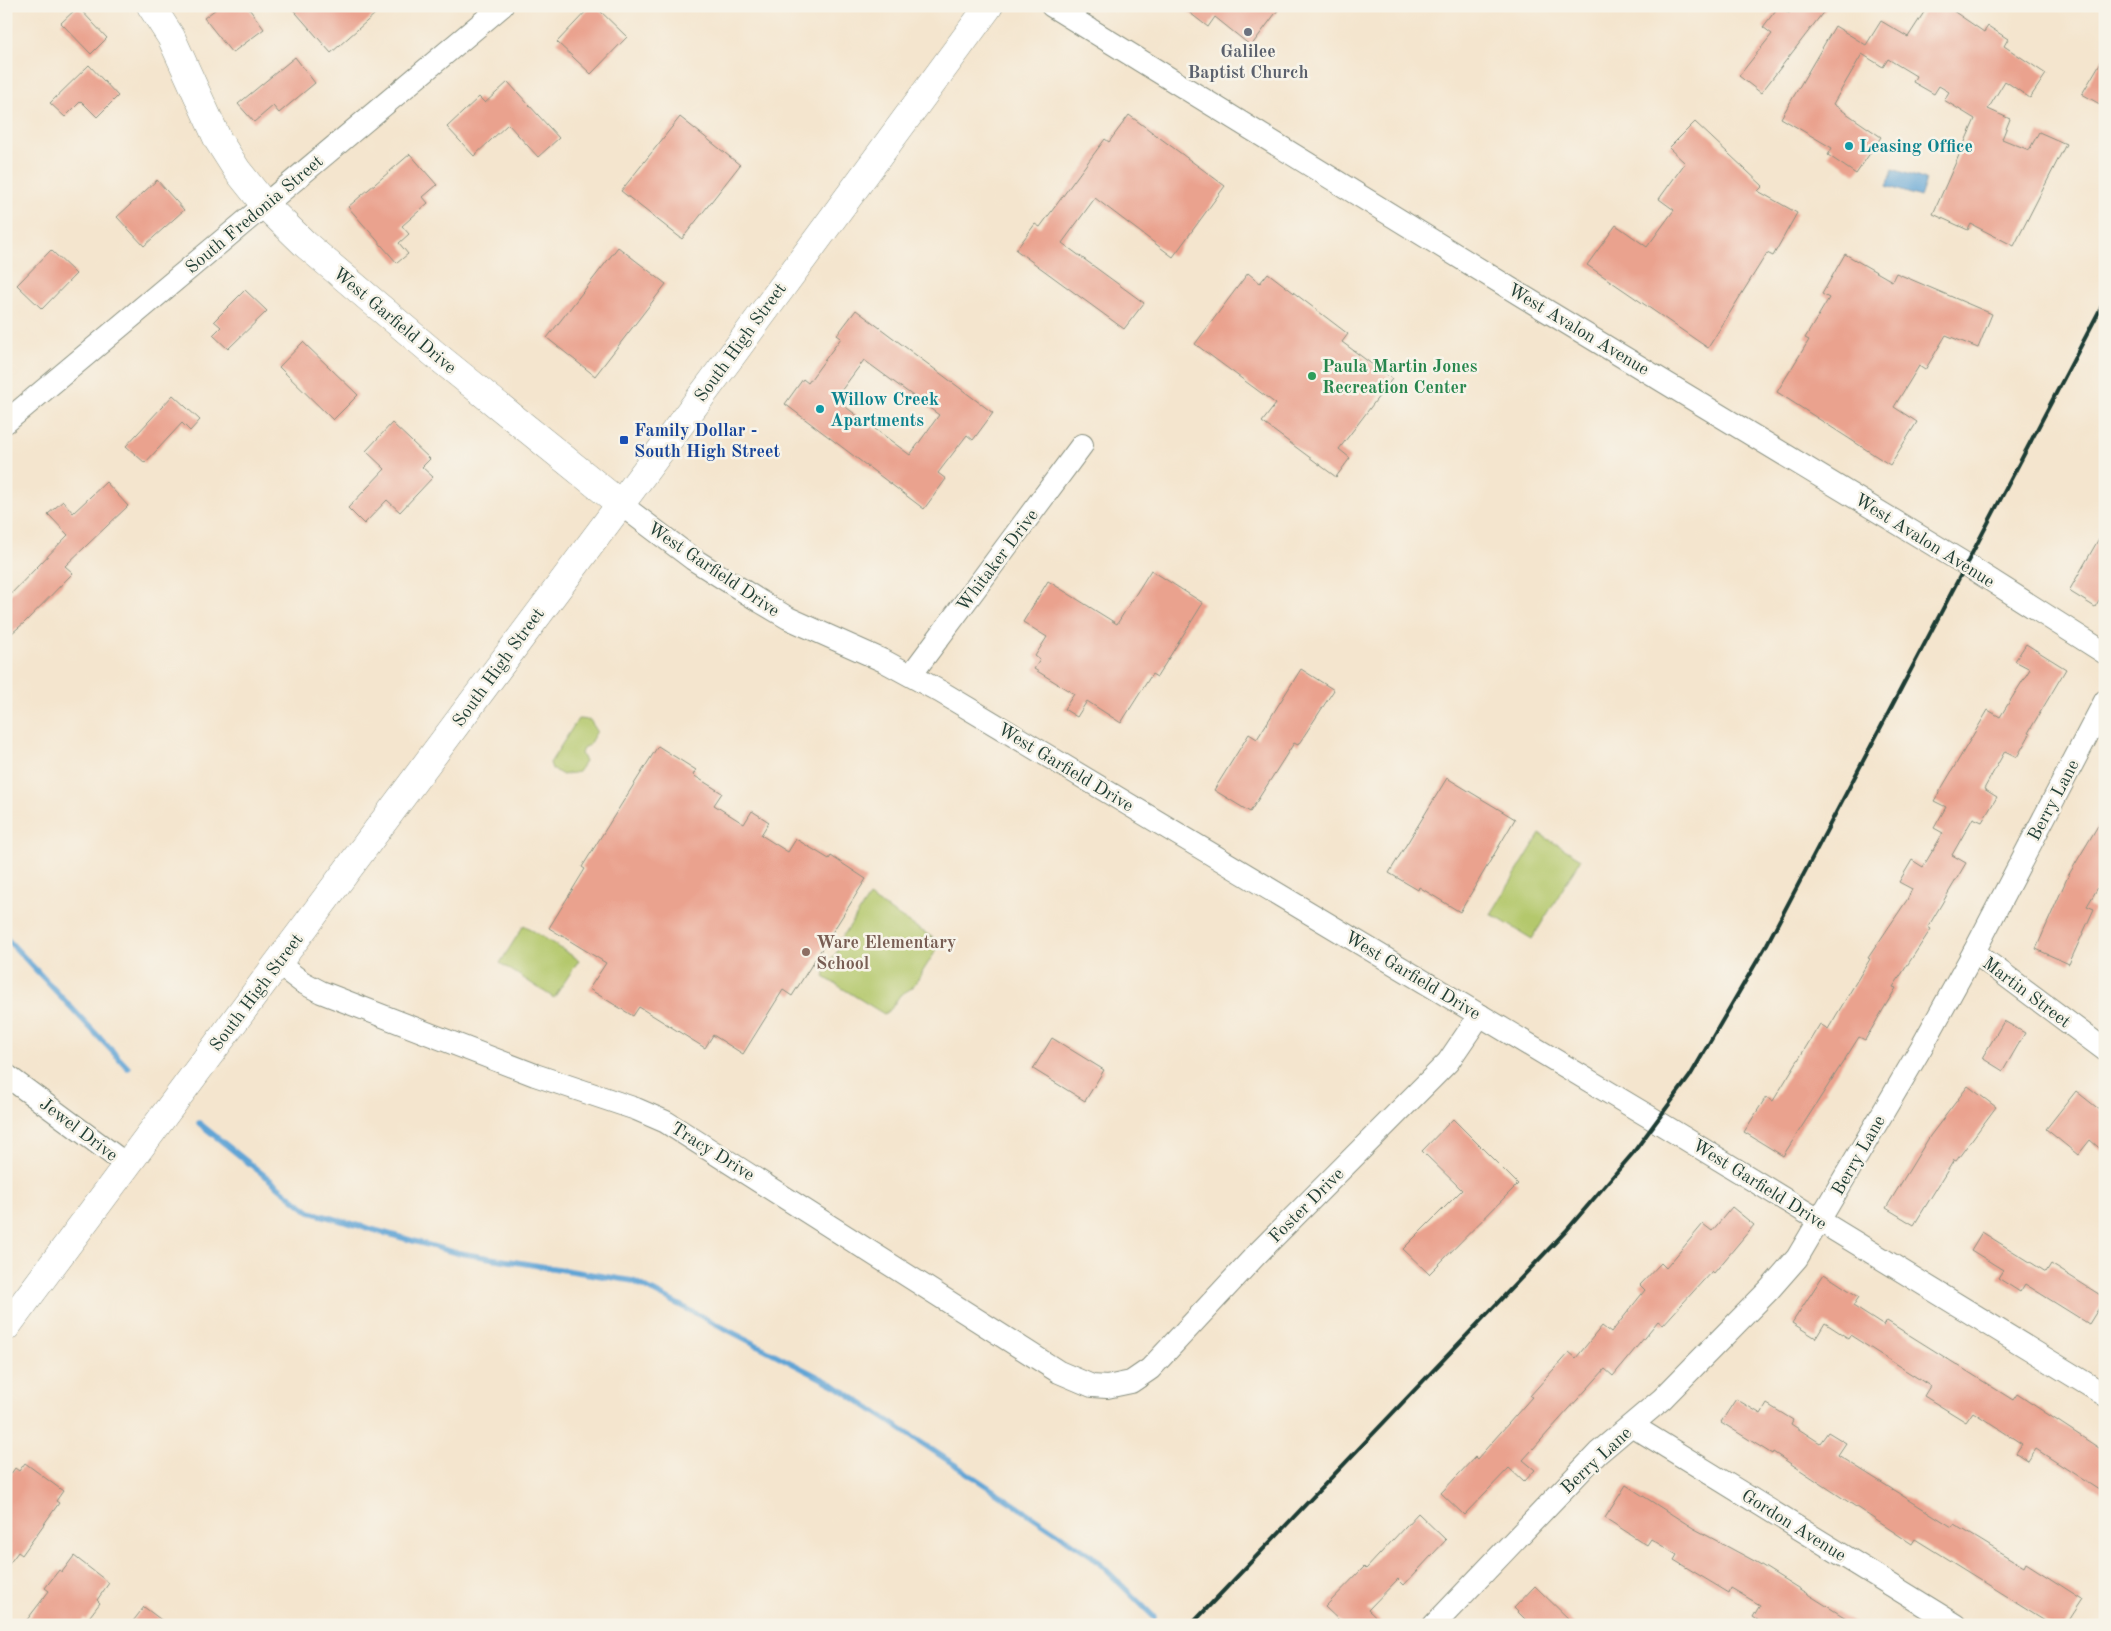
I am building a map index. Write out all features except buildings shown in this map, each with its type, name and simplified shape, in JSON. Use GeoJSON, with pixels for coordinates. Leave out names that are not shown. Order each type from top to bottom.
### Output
{"type":"FeatureCollection","features":[{"type":"Feature","properties":{"kind":"main road","name":"West Garfield Drive"},"geometry":{"type":"LineString","coordinates":[[151,6],[171,37],[218,140],[237,170],[265,205],[305,244],[437,356],[619,503]]}},
{"type":"Feature","properties":{"kind":"main road","name":"South High Street"},"geometry":{"type":"LineString","coordinates":[[6,1327],[619,503],[740,345],[989,6]]}},
{"type":"Feature","properties":{"kind":"street","name":"South Fredonia Street"},"geometry":{"type":"LineString","coordinates":[[6,422],[502,6]]}},
{"type":"Feature","properties":{"kind":"street","name":"West Avalon Avenue"},"geometry":{"type":"LineString","coordinates":[[1052,6],[1509,287],[1967,565],[2105,653]]}},
{"type":"Feature","properties":{"kind":"street","name":"Whitaker Drive"},"geometry":{"type":"LineString","coordinates":[[911,675],[1082,445]]}},
{"type":"Feature","properties":{"kind":"street","name":"West Garfield Drive"},"geometry":{"type":"LineString","coordinates":[[619,503],[693,559],[760,602],[788,618],[911,675],[1480,1015],[2105,1395]]}},
{"type":"Feature","properties":{"kind":"street","name":"Berry Lane"},"geometry":{"type":"LineString","coordinates":[[1444,1621],[1598,1453],[1633,1426],[1769,1290],[1797,1258],[1974,952],[2105,701]]}},
{"type":"Feature","properties":{"kind":"street","name":"Martin Street"},"geometry":{"type":"LineString","coordinates":[[1974,952],[2105,1050]]}},
{"type":"Feature","properties":{"kind":"street","name":"Tracy Drive"},"geometry":{"type":"LineString","coordinates":[[278,963],[302,982],[321,992],[535,1075],[636,1109],[666,1122],[1059,1372],[1092,1386],[1107,1387],[1122,1384]]}},
{"type":"Feature","properties":{"kind":"street","name":"Foster Drive"},"geometry":{"type":"LineString","coordinates":[[1122,1384],[1141,1376],[1160,1361],[1256,1254],[1448,1062],[1480,1015]]}},
{"type":"Feature","properties":{"kind":"street","name":"Jewel Drive"},"geometry":{"type":"LineString","coordinates":[[6,1075],[127,1165]]}},
{"type":"Feature","properties":{"kind":"street","name":"Gordon Avenue"},"geometry":{"type":"LineString","coordinates":[[1633,1426],[1956,1625]]}},
{"type":"Feature","properties":{"kind":"green space"},"geometry":{"type":"Polygon","coordinates":[[[578,719],[590,720],[597,731],[588,746],[584,747],[581,753],[585,762],[578,772],[563,775],[552,769],[550,763],[578,719]]]}},
{"type":"Feature","properties":{"kind":"green space"},"geometry":{"type":"Polygon","coordinates":[[[1540,834],[1581,859],[1532,939],[1491,914],[1540,834]]]}},
{"type":"Feature","properties":{"kind":"green space"},"geometry":{"type":"Polygon","coordinates":[[[869,897],[941,943],[912,988],[900,995],[891,1009],[884,1014],[824,977],[841,939],[869,897]]]}},
{"type":"Feature","properties":{"kind":"green space"},"geometry":{"type":"Polygon","coordinates":[[[524,925],[579,960],[554,998],[500,963],[524,925]]]}},
{"type":"Feature","properties":{"kind":"water"},"geometry":{"type":"Polygon","coordinates":[[[1893,169],[1926,180],[1920,197],[1887,186],[1893,169]]]}},
{"type":"Feature","properties":{"kind":"waterway"},"geometry":{"type":"LineString","coordinates":[[6,938],[128,1068]]}},
{"type":"Feature","properties":{"kind":"waterway"},"geometry":{"type":"LineString","coordinates":[[199,1123],[310,1212],[453,1252],[633,1281],[836,1386],[1092,1556],[1154,1617]]}},
{"type":"Feature","properties":{"kind":"railway"},"geometry":{"type":"LineString","coordinates":[[1191,1625],[1566,1231],[1633,1153],[1690,1076],[1767,944],[2105,300]]}},
{"type":"Feature","properties":{"kind":"place","name":"Galilee Baptist Church"},"geometry":{"type":"Point","coordinates":[1248,32]}},
{"type":"Feature","properties":{"kind":"place","name":"Leasing Office"},"geometry":{"type":"Point","coordinates":[1849,146]}},
{"type":"Feature","properties":{"kind":"place","name":"Paula Martin Jones Recreation Center"},"geometry":{"type":"Point","coordinates":[1312,376]}},
{"type":"Feature","properties":{"kind":"place","name":"Willow Creek Apartments"},"geometry":{"type":"Point","coordinates":[820,409]}},
{"type":"Feature","properties":{"kind":"place","name":"Family Dollar - South High Street"},"geometry":{"type":"Point","coordinates":[624,440]}},
{"type":"Feature","properties":{"kind":"place","name":"Ware Elementary School"},"geometry":{"type":"Point","coordinates":[806,952]}}]}
